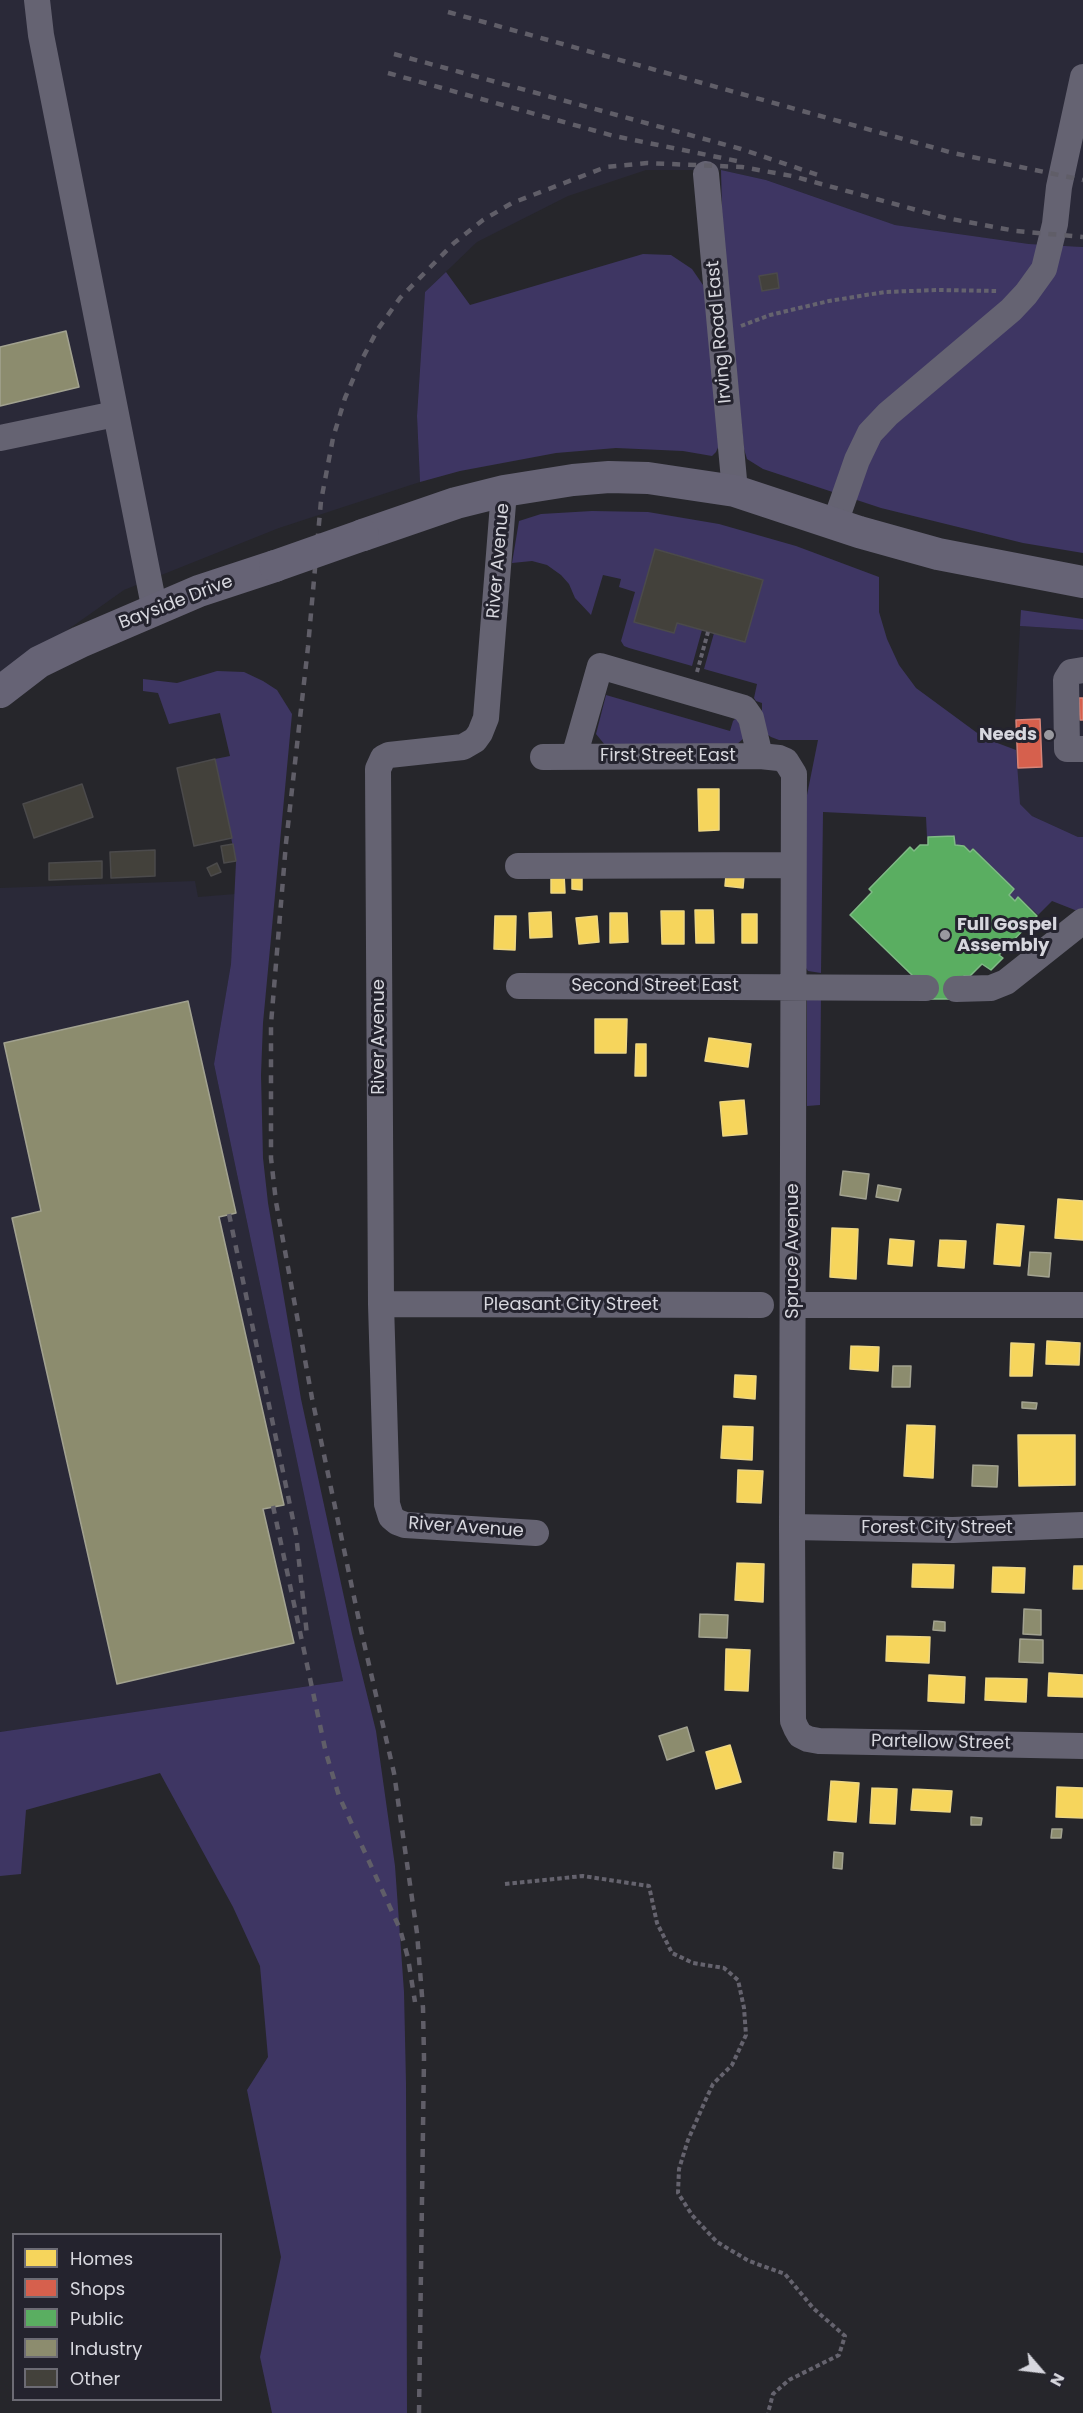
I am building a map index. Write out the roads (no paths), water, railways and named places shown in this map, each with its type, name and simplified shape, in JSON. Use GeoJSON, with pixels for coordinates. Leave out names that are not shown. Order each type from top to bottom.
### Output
{"type":"FeatureCollection","features":[{"type":"Feature","properties":{"kind":"main road","name":"Bayside Drive"},"geometry":{"type":"LineString","coordinates":[[7,679],[80,642],[199,591],[456,503],[504,490],[550,482],[609,477],[648,478],[735,491],[938,554],[1083,582]]}},
{"type":"Feature","properties":{"kind":"street"},"geometry":{"type":"LineString","coordinates":[[36,0],[155,611]]}},
{"type":"Feature","properties":{"kind":"street"},"geometry":{"type":"LineString","coordinates":[[835,523],[857,460],[870,433],[888,414],[1011,310],[1044,269],[1055,224],[1059,187],[1083,77]]}},
{"type":"Feature","properties":{"kind":"street","name":"Irving Road East"},"geometry":{"type":"LineString","coordinates":[[706,174],[735,491]]}},
{"type":"Feature","properties":{"kind":"street"},"geometry":{"type":"LineString","coordinates":[[0,438],[115,414]]}},
{"type":"Feature","properties":{"kind":"street","name":"River Avenue"},"geometry":{"type":"LineString","coordinates":[[504,490],[486,718],[480,733],[475,740],[462,747],[389,755],[383,758],[378,769],[381,1305],[387,1504],[391,1517],[405,1526],[536,1533]]}},
{"type":"Feature","properties":{"kind":"street"},"geometry":{"type":"LineString","coordinates":[[574,757],[600,666],[744,708],[751,717],[760,756]]}},
{"type":"Feature","properties":{"kind":"street"},"geometry":{"type":"LineString","coordinates":[[1083,670],[1071,672],[1066,681],[1066,749],[1083,749]]}},
{"type":"Feature","properties":{"kind":"street","name":"First Street East"},"geometry":{"type":"LineString","coordinates":[[543,757],[760,756],[779,758],[791,766]]}},
{"type":"Feature","properties":{"kind":"street","name":"Spruce Avenue"},"geometry":{"type":"LineString","coordinates":[[791,766],[795,783],[792,987],[793,1721],[800,1735]]}},
{"type":"Feature","properties":{"kind":"street"},"geometry":{"type":"LineString","coordinates":[[518,866],[793,865]]}},
{"type":"Feature","properties":{"kind":"street"},"geometry":{"type":"LineString","coordinates":[[956,989],[991,988],[1006,982],[1083,921]]}},
{"type":"Feature","properties":{"kind":"street","name":"Second Street East"},"geometry":{"type":"LineString","coordinates":[[519,986],[926,988]]}},
{"type":"Feature","properties":{"kind":"street","name":"Pleasant City Street"},"geometry":{"type":"LineString","coordinates":[[381,1305],[760,1305]]}},
{"type":"Feature","properties":{"kind":"street"},"geometry":{"type":"LineString","coordinates":[[794,1305],[1083,1305]]}},
{"type":"Feature","properties":{"kind":"street","name":"Forest City Street"},"geometry":{"type":"LineString","coordinates":[[792,1527],[953,1530],[1083,1525]]}},
{"type":"Feature","properties":{"kind":"street","name":"Partellow Street"},"geometry":{"type":"LineString","coordinates":[[800,1735],[819,1742],[1083,1746]]}},
{"type":"Feature","properties":{"kind":"railway"},"geometry":{"type":"LineString","coordinates":[[448,12],[953,153],[1083,180]]}},
{"type":"Feature","properties":{"kind":"railway"},"geometry":{"type":"LineString","coordinates":[[394,54],[741,149],[824,177]]}},
{"type":"Feature","properties":{"kind":"railway"},"geometry":{"type":"LineString","coordinates":[[388,73],[614,136],[737,161]]}},
{"type":"Feature","properties":{"kind":"railway"},"geometry":{"type":"LineString","coordinates":[[419,2413],[424,2058],[417,1933],[394,1773],[312,1398],[276,1202],[271,1158],[271,1024],[286,843],[308,647],[321,501],[333,438],[345,398],[378,329],[400,298],[454,243],[483,220],[512,203],[606,167],[647,163],[742,167],[792,176],[946,218],[1016,231],[1083,237]]}},
{"type":"Feature","properties":{"kind":"railway"},"geometry":{"type":"LineString","coordinates":[[229,1214],[296,1534],[307,1635]]}},
{"type":"Feature","properties":{"kind":"railway"},"geometry":{"type":"LineString","coordinates":[[273,1506],[326,1753],[339,1796],[400,1929],[408,1958],[415,2002]]}},
{"type":"Feature","properties":{"kind":"place","name":"Needs"},"geometry":{"type":"Point","coordinates":[1049,735]}},
{"type":"Feature","properties":{"kind":"place","name":"Full Gospel Assembly"},"geometry":{"type":"Point","coordinates":[945,935]}}]}
